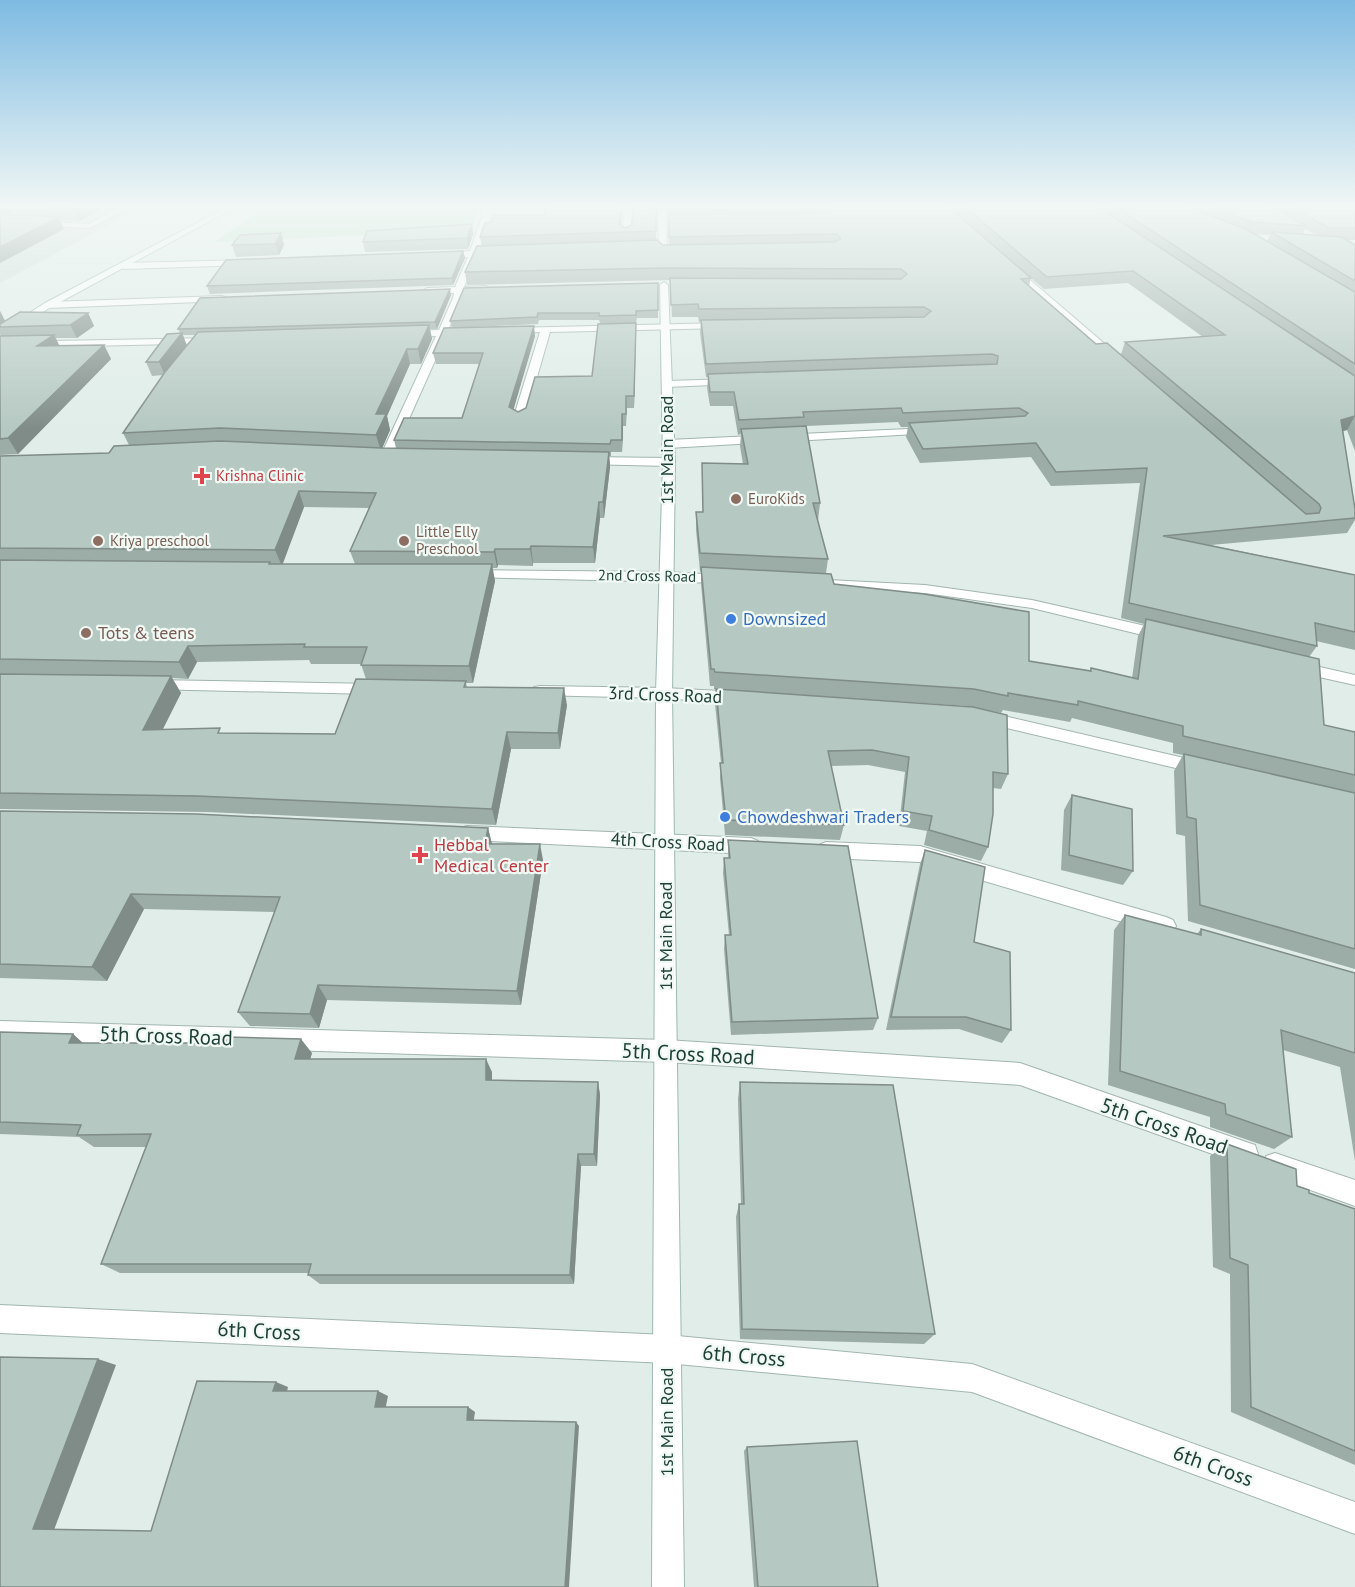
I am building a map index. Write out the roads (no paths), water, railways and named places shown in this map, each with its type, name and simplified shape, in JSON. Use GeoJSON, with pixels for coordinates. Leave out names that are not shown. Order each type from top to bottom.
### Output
{"type":"FeatureCollection","features":[{"type":"Feature","properties":{"kind":"street"},"geometry":{"type":"LineString","coordinates":[[0,336],[48,305],[93,282]]}},
{"type":"Feature","properties":{"kind":"street"},"geometry":{"type":"LineString","coordinates":[[387,457],[458,298],[461,282]]}},
{"type":"Feature","properties":{"kind":"street"},"geometry":{"type":"LineString","coordinates":[[1028,282],[1123,366]]}},
{"type":"Feature","properties":{"kind":"street","name":"1st Main Road"},"geometry":{"type":"LineString","coordinates":[[664,286],[669,462],[664,693],[668,1587]]}},
{"type":"Feature","properties":{"kind":"street"},"geometry":{"type":"LineString","coordinates":[[411,291],[492,289]]}},
{"type":"Feature","properties":{"kind":"street"},"geometry":{"type":"LineString","coordinates":[[48,305],[236,298]]}},
{"type":"Feature","properties":{"kind":"street"},"geometry":{"type":"LineString","coordinates":[[500,331],[735,326]]}},
{"type":"Feature","properties":{"kind":"street"},"geometry":{"type":"LineString","coordinates":[[519,419],[546,329]]}},
{"type":"Feature","properties":{"kind":"street"},"geometry":{"type":"LineString","coordinates":[[396,334],[477,331]]}},
{"type":"Feature","properties":{"kind":"street"},"geometry":{"type":"LineString","coordinates":[[0,345],[197,346],[224,340]]}},
{"type":"Feature","properties":{"kind":"street"},"geometry":{"type":"LineString","coordinates":[[667,384],[738,381]]}},
{"type":"Feature","properties":{"kind":"street"},"geometry":{"type":"LineString","coordinates":[[668,444],[943,431]]}},
{"type":"Feature","properties":{"kind":"street"},"geometry":{"type":"LineString","coordinates":[[574,460],[669,462]]}},
{"type":"Feature","properties":{"kind":"street","name":"2nd Cross Road"},"geometry":{"type":"LineString","coordinates":[[451,574],[736,579]]}},
{"type":"Feature","properties":{"kind":"street"},"geometry":{"type":"LineString","coordinates":[[795,582],[925,589],[1032,604],[1182,639]]}},
{"type":"Feature","properties":{"kind":"street"},"geometry":{"type":"LineString","coordinates":[[1286,664],[1355,680]]}},
{"type":"Feature","properties":{"kind":"street"},"geometry":{"type":"LineString","coordinates":[[142,685],[392,689]]}},
{"type":"Feature","properties":{"kind":"street","name":"3rd Cross Road"},"geometry":{"type":"LineString","coordinates":[[522,691],[664,693],[758,699]]}},
{"type":"Feature","properties":{"kind":"street"},"geometry":{"type":"LineString","coordinates":[[968,714],[1218,772]]}},
{"type":"Feature","properties":{"kind":"street","name":"4th Cross Road"},"geometry":{"type":"LineString","coordinates":[[454,832],[770,847]]}},
{"type":"Feature","properties":{"kind":"street"},"geometry":{"type":"LineString","coordinates":[[804,849],[920,854],[1183,931]]}},
{"type":"Feature","properties":{"kind":"street","name":"5th Cross Road"},"geometry":{"type":"LineString","coordinates":[[0,1031],[666,1051],[1020,1074],[1355,1193]]}},
{"type":"Feature","properties":{"kind":"street","name":"6th Cross"},"geometry":{"type":"LineString","coordinates":[[0,1319],[667,1349],[972,1378],[1355,1518]]}},
{"type":"Feature","properties":{"kind":"place","name":"Krishna Clinic"},"geometry":{"type":"Point","coordinates":[202,476]}},
{"type":"Feature","properties":{"kind":"place","name":"EuroKids"},"geometry":{"type":"Point","coordinates":[736,499]}},
{"type":"Feature","properties":{"kind":"place","name":"Kriya preschool"},"geometry":{"type":"Point","coordinates":[98,541]}},
{"type":"Feature","properties":{"kind":"place","name":"Little Elly Preschool"},"geometry":{"type":"Point","coordinates":[404,541]}},
{"type":"Feature","properties":{"kind":"place","name":"Downsized"},"geometry":{"type":"Point","coordinates":[731,619]}},
{"type":"Feature","properties":{"kind":"place","name":"Tots & teens"},"geometry":{"type":"Point","coordinates":[86,633]}},
{"type":"Feature","properties":{"kind":"place","name":"Chowdeshwari Traders"},"geometry":{"type":"Point","coordinates":[725,817]}},
{"type":"Feature","properties":{"kind":"place","name":"Hebbal Medical Center"},"geometry":{"type":"Point","coordinates":[420,855]}}]}
